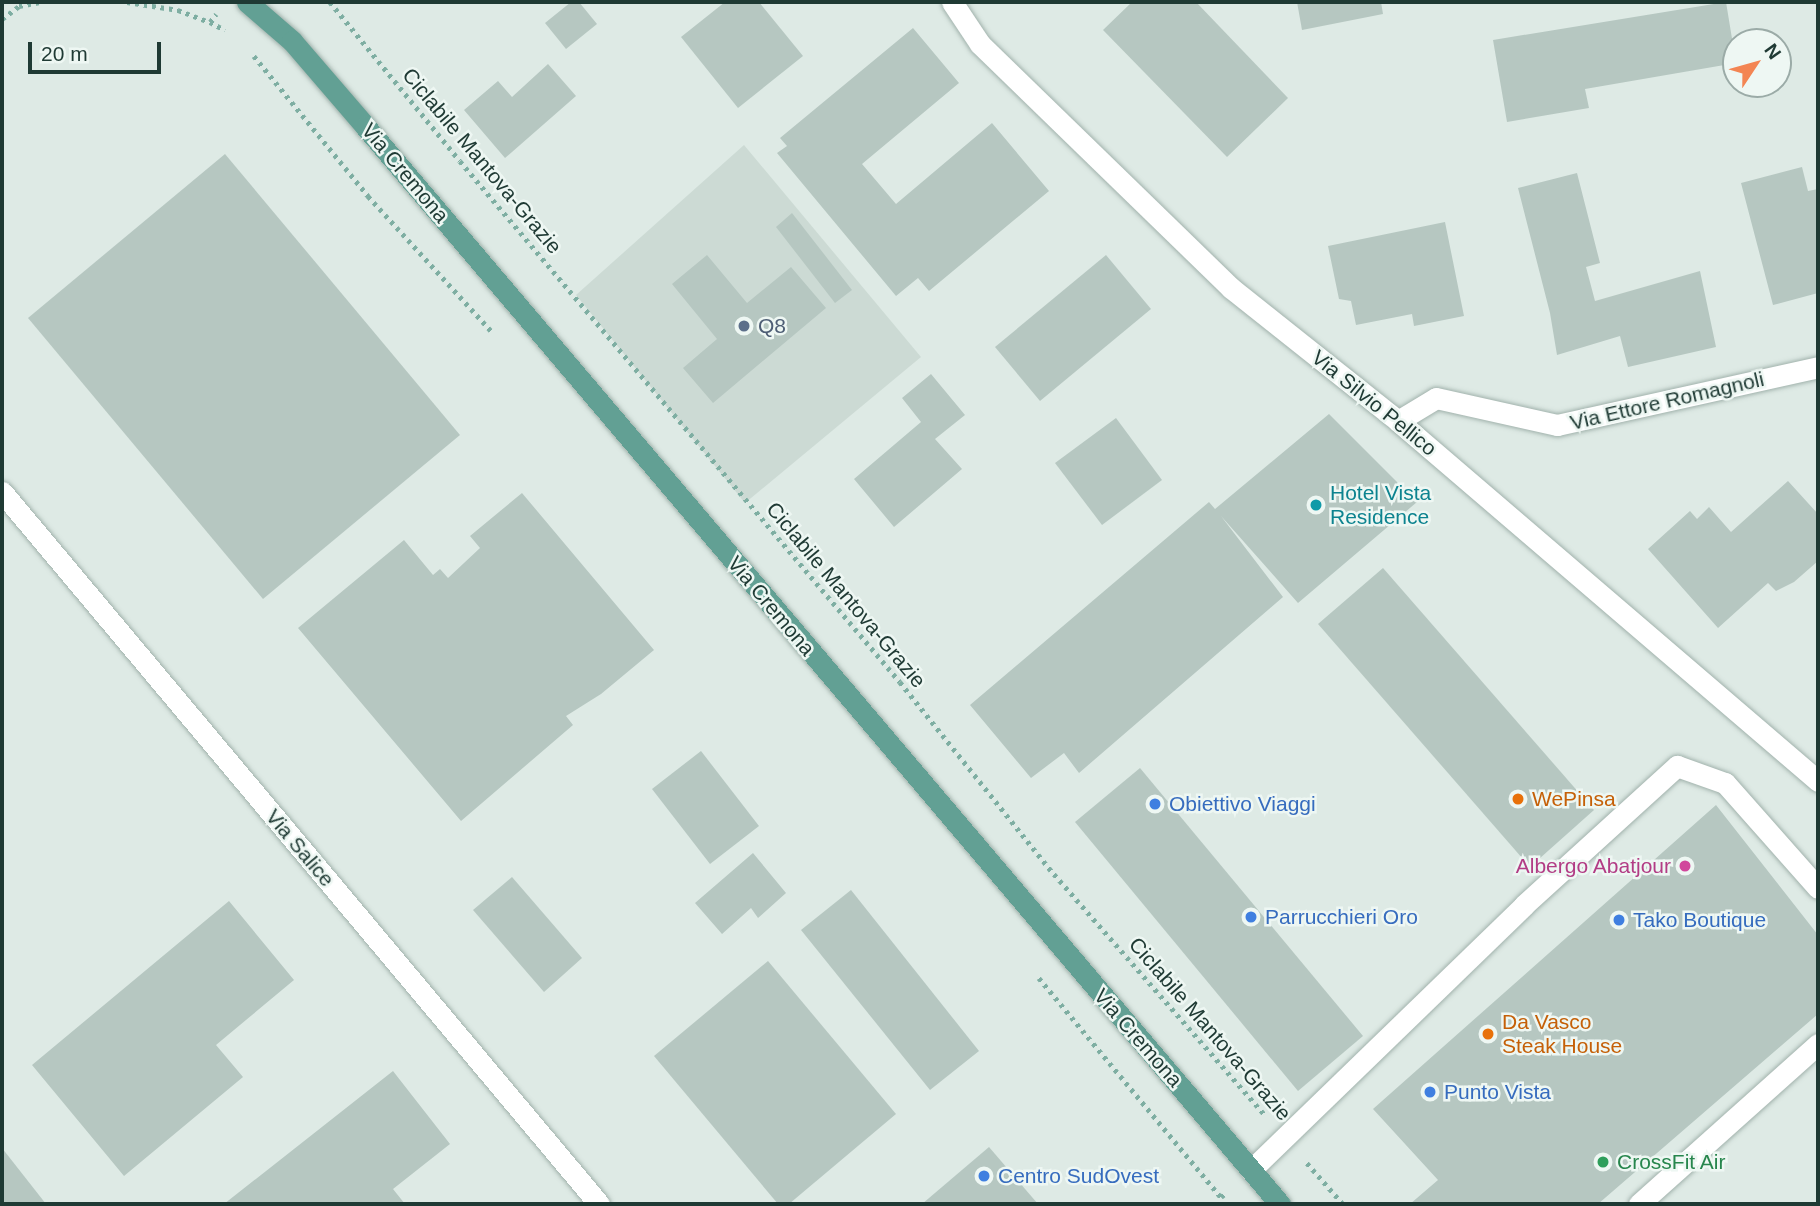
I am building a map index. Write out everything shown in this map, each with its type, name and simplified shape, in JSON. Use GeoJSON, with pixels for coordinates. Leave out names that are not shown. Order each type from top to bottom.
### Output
{"type":"FeatureCollection","features":[{"type":"Feature","properties":{"kind":"main road","name":"Via Cremona"},"geometry":{"type":"LineString","coordinates":[[247,2],[292,41],[1280,1204]]}},
{"type":"Feature","properties":{"kind":"main road","name":"Via Cremona"},"geometry":{"type":"LineString","coordinates":[[270,2],[292,41]]}},
{"type":"Feature","properties":{"kind":"street","name":"Via Silvio Pellico"},"geometry":{"type":"LineString","coordinates":[[952,2],[980,44],[1231,288],[1398,421],[1818,781]]}},
{"type":"Feature","properties":{"kind":"street","name":"Via Ettore Romagnoli"},"geometry":{"type":"LineString","coordinates":[[1398,421],[1436,398],[1557,425],[1818,367]]}},
{"type":"Feature","properties":{"kind":"street","name":"Via Salice"},"geometry":{"type":"LineString","coordinates":[[2,492],[599,1204]]}},
{"type":"Feature","properties":{"kind":"street"},"geometry":{"type":"LineString","coordinates":[[1251,1170],[1524,905],[1677,765],[1725,783],[1818,888]]}},
{"type":"Feature","properties":{"kind":"street"},"geometry":{"type":"LineString","coordinates":[[1639,1204],[1818,1044]]}},
{"type":"Feature","properties":{"kind":"path"},"geometry":{"type":"LineString","coordinates":[[2,19],[19,6],[39,2]]}},
{"type":"Feature","properties":{"kind":"path"},"geometry":{"type":"LineString","coordinates":[[127,2],[178,10],[210,22],[217,12]]}},
{"type":"Feature","properties":{"kind":"path","name":"Ciclabile Mantova-Grazie"},"geometry":{"type":"LineString","coordinates":[[330,2],[478,182],[900,682],[1054,874],[1343,1204]]}},
{"type":"Feature","properties":{"kind":"shaded area"},"geometry":{"type":"Polygon","coordinates":[[[744,145],[921,357],[745,503],[576,295],[744,145]]]}},
{"type":"Feature","properties":{"kind":"building"},"geometry":{"type":"Polygon","coordinates":[[[571,2],[579,2],[597,24],[566,49],[545,23],[571,2]]]}},
{"type":"Feature","properties":{"kind":"building"},"geometry":{"type":"Polygon","coordinates":[[[725,2],[759,2],[803,56],[738,108],[681,37],[725,2]]]}},
{"type":"Feature","properties":{"kind":"building"},"geometry":{"type":"Polygon","coordinates":[[[1132,2],[1196,2],[1288,98],[1227,157],[1103,30],[1132,2]]]}},
{"type":"Feature","properties":{"kind":"building"},"geometry":{"type":"Polygon","coordinates":[[[1297,2],[1381,2],[1383,14],[1302,30],[1297,2]]]}},
{"type":"Feature","properties":{"kind":"building"},"geometry":{"type":"Polygon","coordinates":[[[1726,2],[1730,28],[1722,28],[1722,65],[1585,89],[1589,108],[1507,122],[1493,40],[1726,2]]]}},
{"type":"Feature","properties":{"kind":"building"},"geometry":{"type":"Polygon","coordinates":[[[913,28],[959,83],[862,164],[896,204],[992,123],[1049,191],[929,291],[918,278],[896,296],[777,153],[787,146],[780,138],[913,28]]]}},
{"type":"Feature","properties":{"kind":"building"},"geometry":{"type":"Polygon","coordinates":[[[548,64],[576,96],[505,158],[464,110],[498,81],[512,97],[548,64]]]}},
{"type":"Feature","properties":{"kind":"building"},"geometry":{"type":"Polygon","coordinates":[[[225,154],[460,435],[263,599],[28,318],[225,154]]]}},
{"type":"Feature","properties":{"kind":"building"},"geometry":{"type":"Polygon","coordinates":[[[1802,167],[1808,191],[1818,189],[1818,293],[1773,305],[1741,183],[1802,167]]]}},
{"type":"Feature","properties":{"kind":"building"},"geometry":{"type":"Polygon","coordinates":[[[1577,173],[1600,263],[1586,267],[1595,301],[1700,271],[1716,347],[1628,367],[1620,336],[1557,355],[1550,313],[1518,188],[1577,173]]]}},
{"type":"Feature","properties":{"kind":"building"},"geometry":{"type":"Polygon","coordinates":[[[792,213],[852,290],[835,303],[776,227],[792,213]]]}},
{"type":"Feature","properties":{"kind":"building"},"geometry":{"type":"Polygon","coordinates":[[[1445,222],[1464,316],[1414,326],[1412,314],[1356,325],[1351,301],[1339,299],[1328,246],[1445,222]]]}},
{"type":"Feature","properties":{"kind":"building"},"geometry":{"type":"Polygon","coordinates":[[[707,255],[747,303],[791,267],[826,308],[713,403],[683,368],[717,339],[672,284],[707,255]]]}},
{"type":"Feature","properties":{"kind":"building"},"geometry":{"type":"Polygon","coordinates":[[[1106,255],[1151,309],[1040,401],[995,347],[1106,255]]]}},
{"type":"Feature","properties":{"kind":"building"},"geometry":{"type":"Polygon","coordinates":[[[931,374],[965,415],[935,439],[962,469],[894,527],[854,479],[921,422],[902,398],[931,374]]]}},
{"type":"Feature","properties":{"kind":"building"},"geometry":{"type":"Polygon","coordinates":[[[1329,414],[1417,502],[1298,603],[1221,516],[1283,597],[1079,773],[1064,753],[1031,778],[970,705],[1209,502],[1215,509],[1329,414]]]}},
{"type":"Feature","properties":{"kind":"building"},"geometry":{"type":"Polygon","coordinates":[[[1116,418],[1162,480],[1102,525],[1055,463],[1116,418]]]}},
{"type":"Feature","properties":{"kind":"building"},"geometry":{"type":"Polygon","coordinates":[[[1788,481],[1818,514],[1818,561],[1794,582],[1776,591],[1768,583],[1718,628],[1648,549],[1690,511],[1697,519],[1709,507],[1731,532],[1788,481]]]}},
{"type":"Feature","properties":{"kind":"building"},"geometry":{"type":"Polygon","coordinates":[[[522,493],[654,650],[601,694],[566,716],[573,725],[461,821],[298,628],[404,540],[433,575],[440,569],[448,578],[480,548],[470,536],[522,493]]]}},
{"type":"Feature","properties":{"kind":"building"},"geometry":{"type":"Polygon","coordinates":[[[1383,568],[1594,810],[1530,867],[1318,624],[1383,568]]]}},
{"type":"Feature","properties":{"kind":"building"},"geometry":{"type":"Polygon","coordinates":[[[701,751],[759,826],[710,864],[652,789],[701,751]]]}},
{"type":"Feature","properties":{"kind":"building"},"geometry":{"type":"Polygon","coordinates":[[[1140,768],[1363,1036],[1298,1091],[1075,822],[1140,768]]]}},
{"type":"Feature","properties":{"kind":"building"},"geometry":{"type":"Polygon","coordinates":[[[1716,805],[1818,935],[1818,1014],[1598,1204],[1410,1204],[1438,1180],[1373,1109],[1716,805]]]}},
{"type":"Feature","properties":{"kind":"building"},"geometry":{"type":"Polygon","coordinates":[[[753,853],[786,893],[758,918],[751,908],[722,934],[695,903],[753,853]]]}},
{"type":"Feature","properties":{"kind":"building"},"geometry":{"type":"Polygon","coordinates":[[[512,877],[582,958],[544,992],[473,910],[512,877]]]}},
{"type":"Feature","properties":{"kind":"building"},"geometry":{"type":"Polygon","coordinates":[[[851,890],[979,1051],[930,1090],[801,930],[851,890]]]}},
{"type":"Feature","properties":{"kind":"building"},"geometry":{"type":"Polygon","coordinates":[[[229,901],[294,980],[216,1045],[243,1077],[124,1176],[32,1065],[229,901]]]}},
{"type":"Feature","properties":{"kind":"building"},"geometry":{"type":"Polygon","coordinates":[[[768,961],[896,1114],[789,1204],[778,1204],[654,1056],[768,961]]]}},
{"type":"Feature","properties":{"kind":"building"},"geometry":{"type":"Polygon","coordinates":[[[393,1071],[450,1144],[393,1189],[405,1204],[224,1204],[393,1071]]]}},
{"type":"Feature","properties":{"kind":"building","name":"Centro SudOvest"},"geometry":{"type":"Polygon","coordinates":[[[989,1147],[1038,1204],[922,1204],[989,1147]]]}},
{"type":"Feature","properties":{"kind":"building"},"geometry":{"type":"Polygon","coordinates":[[[2,1148],[46,1204],[2,1204],[2,1148]]]}},
{"type":"Feature","properties":{"kind":"place","name":"Q8"},"geometry":{"type":"Point","coordinates":[744,326]}},
{"type":"Feature","properties":{"kind":"place","name":"Hotel Vista Residence"},"geometry":{"type":"Point","coordinates":[1316,505]}},
{"type":"Feature","properties":{"kind":"place","name":"WePinsa"},"geometry":{"type":"Point","coordinates":[1518,799]}},
{"type":"Feature","properties":{"kind":"place","name":"Obiettivo Viaggi"},"geometry":{"type":"Point","coordinates":[1155,804]}},
{"type":"Feature","properties":{"kind":"place","name":"Albergo Abatjour"},"geometry":{"type":"Point","coordinates":[1685,866]}},
{"type":"Feature","properties":{"kind":"place","name":"Parrucchieri Oro"},"geometry":{"type":"Point","coordinates":[1251,917]}},
{"type":"Feature","properties":{"kind":"place","name":"Tako Boutique"},"geometry":{"type":"Point","coordinates":[1619,920]}},
{"type":"Feature","properties":{"kind":"place","name":"Da Vasco Steak House"},"geometry":{"type":"Point","coordinates":[1488,1034]}},
{"type":"Feature","properties":{"kind":"place","name":"Punto Vista"},"geometry":{"type":"Point","coordinates":[1430,1092]}},
{"type":"Feature","properties":{"kind":"place","name":"CrossFit Air"},"geometry":{"type":"Point","coordinates":[1603,1162]}},
{"type":"Feature","properties":{"kind":"place","name":"Centro SudOvest"},"geometry":{"type":"Point","coordinates":[984,1176]}}]}
